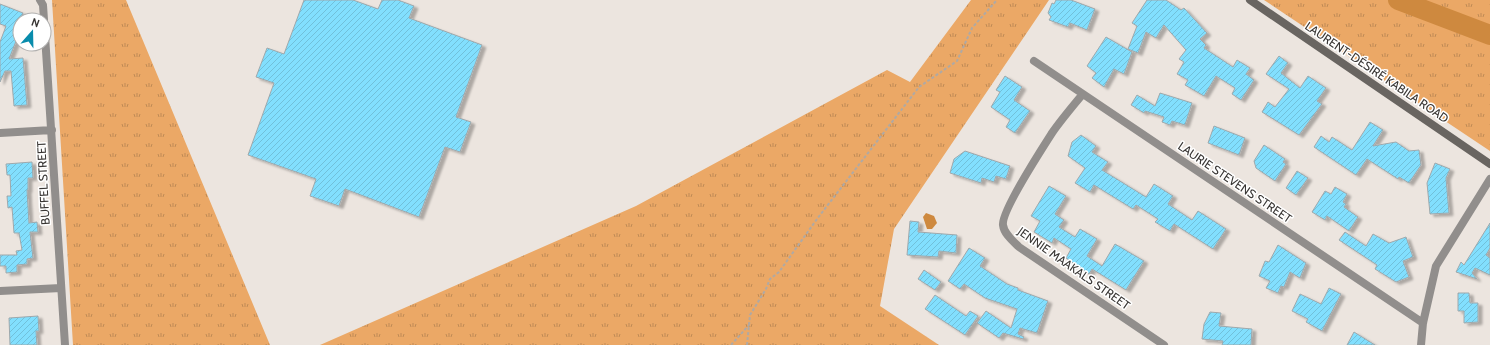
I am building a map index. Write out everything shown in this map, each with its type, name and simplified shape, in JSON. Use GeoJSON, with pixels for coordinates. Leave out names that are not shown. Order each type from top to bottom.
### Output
{"type":"FeatureCollection","features":[{"type":"Feature","properties":{"kind":"street","name":"BUFFEL STREET"},"geometry":{"type":"LineString","coordinates":[[40,0],[43,5],[43,12]]}},
{"type":"Feature","properties":{"kind":"street","name":"LAURENT-DÉSIRÉ KABILA ROAD"},"geometry":{"type":"LineString","coordinates":[[1250,0],[1490,164]]}},
{"type":"Feature","properties":{"kind":"street","name":"BUFFEL STREET"},"geometry":{"type":"LineString","coordinates":[[46,52],[65,345]]}},
{"type":"Feature","properties":{"kind":"street","name":"LAURIE STEVENS STREET"},"geometry":{"type":"LineString","coordinates":[[1034,61],[1082,95],[1424,323]]}},
{"type":"Feature","properties":{"kind":"street","name":"JENNIE MAAKALS STREET"},"geometry":{"type":"LineString","coordinates":[[1082,95],[1052,132],[1004,217],[1003,225],[1008,236],[1019,247],[1164,345]]}},
{"type":"Feature","properties":{"kind":"street"},"geometry":{"type":"LineString","coordinates":[[0,133],[52,130]]}},
{"type":"Feature","properties":{"kind":"street"},"geometry":{"type":"LineString","coordinates":[[1421,345],[1436,266],[1490,179]]}},
{"type":"Feature","properties":{"kind":"street"},"geometry":{"type":"LineString","coordinates":[[0,290],[61,288]]}},
{"type":"Feature","properties":{"kind":"path"},"geometry":{"type":"LineString","coordinates":[[747,345],[750,315],[766,289],[770,279],[779,272],[816,219],[919,87],[957,61],[972,28],[997,0]]}},
{"type":"Feature","properties":{"kind":"path"},"geometry":{"type":"LineString","coordinates":[[731,345],[749,325]]}},
{"type":"Feature","properties":{"kind":"green space"},"geometry":{"type":"Polygon","coordinates":[[[52,0],[126,0],[270,345],[73,345],[52,0]]]}},
{"type":"Feature","properties":{"kind":"green space"},"geometry":{"type":"Polygon","coordinates":[[[971,0],[1049,0],[894,229],[880,306],[939,345],[320,345],[636,206],[887,70],[910,82],[971,0]]]}},
{"type":"Feature","properties":{"kind":"green space"},"geometry":{"type":"Polygon","coordinates":[[[1264,0],[1490,0],[1490,151],[1264,0]]]}},
{"type":"Feature","properties":{"kind":"shaded area"},"geometry":{"type":"Polygon","coordinates":[[[926,213],[934,216],[937,223],[932,229],[927,229],[923,217],[926,213]]]}},
{"type":"Feature","properties":{"kind":"building"},"geometry":{"type":"Polygon","coordinates":[[[304,0],[353,0],[378,9],[382,0],[398,0],[414,6],[409,18],[482,45],[456,117],[471,122],[460,152],[445,147],[419,217],[345,189],[339,206],[310,196],[316,179],[248,155],[274,83],[256,77],[267,48],[284,54],[304,0]]]}},
{"type":"Feature","properties":{"kind":"building"},"geometry":{"type":"Polygon","coordinates":[[[1056,0],[1071,0],[1095,9],[1087,30],[1070,23],[1068,27],[1049,20],[1051,17],[1048,13],[1052,3],[1054,4],[1056,0]]]}},
{"type":"Feature","properties":{"kind":"building"},"geometry":{"type":"Polygon","coordinates":[[[1147,0],[1166,0],[1181,10],[1184,8],[1207,33],[1200,39],[1206,45],[1204,48],[1233,67],[1237,60],[1250,68],[1246,74],[1254,80],[1241,100],[1232,94],[1235,88],[1216,76],[1204,96],[1185,85],[1188,80],[1177,74],[1184,62],[1179,59],[1186,50],[1164,25],[1156,38],[1146,32],[1138,53],[1128,49],[1137,26],[1132,23],[1147,0]]]}},
{"type":"Feature","properties":{"kind":"building"},"geometry":{"type":"Polygon","coordinates":[[[0,4],[20,12],[12,12],[12,51],[9,59],[23,58],[27,105],[14,106],[11,71],[5,71],[0,82],[0,42],[6,26],[0,24],[0,4]]]}},
{"type":"Feature","properties":{"kind":"building"},"geometry":{"type":"Polygon","coordinates":[[[1106,37],[1132,52],[1124,74],[1114,69],[1104,87],[1092,78],[1096,73],[1087,66],[1106,37]]]}},
{"type":"Feature","properties":{"kind":"building"},"geometry":{"type":"Polygon","coordinates":[[[1279,56],[1288,63],[1281,73],[1300,88],[1308,76],[1326,88],[1317,101],[1322,104],[1299,135],[1262,112],[1268,102],[1275,107],[1289,89],[1266,74],[1279,56]]]}},
{"type":"Feature","properties":{"kind":"building"},"geometry":{"type":"Polygon","coordinates":[[[1005,76],[1022,87],[1014,100],[1030,111],[1015,133],[1006,127],[1010,120],[991,107],[1000,92],[996,90],[1005,76]]]}},
{"type":"Feature","properties":{"kind":"building"},"geometry":{"type":"Polygon","coordinates":[[[1160,93],[1192,103],[1185,125],[1172,121],[1170,125],[1162,122],[1164,117],[1145,111],[1144,113],[1131,105],[1137,95],[1155,106],[1160,93]]]}},
{"type":"Feature","properties":{"kind":"building"},"geometry":{"type":"Polygon","coordinates":[[[1370,122],[1383,130],[1373,146],[1396,142],[1409,151],[1419,150],[1421,165],[1409,183],[1399,177],[1398,179],[1367,159],[1356,175],[1314,147],[1321,136],[1329,142],[1332,137],[1352,150],[1370,122]]]}},
{"type":"Feature","properties":{"kind":"building"},"geometry":{"type":"Polygon","coordinates":[[[1214,126],[1245,138],[1239,155],[1208,143],[1214,126]]]}},
{"type":"Feature","properties":{"kind":"building"},"geometry":{"type":"Polygon","coordinates":[[[1081,135],[1096,146],[1092,152],[1108,162],[1102,170],[1146,197],[1154,184],[1173,196],[1168,204],[1192,220],[1198,211],[1226,229],[1213,249],[1174,224],[1170,231],[1155,222],[1158,219],[1136,205],[1133,209],[1094,185],[1090,192],[1075,183],[1085,168],[1068,156],[1072,142],[1081,135]]]}},
{"type":"Feature","properties":{"kind":"building"},"geometry":{"type":"Polygon","coordinates":[[[1264,145],[1285,159],[1283,162],[1286,164],[1275,181],[1256,168],[1254,161],[1264,145]]]}},
{"type":"Feature","properties":{"kind":"building"},"geometry":{"type":"Polygon","coordinates":[[[965,151],[1010,166],[1006,179],[996,176],[994,182],[982,178],[981,183],[950,173],[954,159],[965,151]]]}},
{"type":"Feature","properties":{"kind":"building"},"geometry":{"type":"Polygon","coordinates":[[[32,162],[33,178],[28,178],[27,190],[29,223],[37,222],[38,232],[30,232],[33,258],[27,259],[27,264],[17,265],[17,272],[6,273],[6,266],[0,266],[0,255],[17,255],[16,251],[22,250],[19,233],[14,233],[12,207],[8,208],[7,196],[11,196],[10,175],[7,175],[6,164],[32,162]]]}},
{"type":"Feature","properties":{"kind":"building"},"geometry":{"type":"Polygon","coordinates":[[[1435,163],[1450,169],[1446,178],[1449,213],[1430,214],[1427,183],[1435,163]]]}},
{"type":"Feature","properties":{"kind":"building"},"geometry":{"type":"Polygon","coordinates":[[[1297,171],[1308,178],[1296,195],[1286,188],[1297,171]]]}},
{"type":"Feature","properties":{"kind":"building"},"geometry":{"type":"Polygon","coordinates":[[[1049,186],[1066,196],[1055,214],[1064,220],[1059,227],[1075,237],[1080,229],[1097,239],[1087,256],[1102,266],[1115,244],[1144,261],[1126,290],[1092,269],[1089,274],[1066,258],[1071,249],[1054,238],[1052,243],[1034,232],[1040,221],[1031,216],[1049,186]]]}},
{"type":"Feature","properties":{"kind":"building"},"geometry":{"type":"Polygon","coordinates":[[[1335,187],[1347,194],[1343,202],[1346,204],[1344,207],[1358,217],[1349,231],[1327,216],[1325,220],[1312,212],[1325,191],[1331,194],[1335,187]]]}},
{"type":"Feature","properties":{"kind":"building"},"geometry":{"type":"Polygon","coordinates":[[[910,221],[919,222],[918,232],[957,235],[956,253],[939,251],[938,257],[907,255],[910,221]]]}},
{"type":"Feature","properties":{"kind":"building"},"geometry":{"type":"Polygon","coordinates":[[[1490,223],[1490,248],[1486,255],[1490,258],[1490,275],[1475,268],[1472,273],[1477,279],[1456,272],[1461,262],[1464,265],[1490,223]]]}},
{"type":"Feature","properties":{"kind":"building"},"geometry":{"type":"Polygon","coordinates":[[[1345,232],[1366,246],[1373,234],[1389,243],[1406,237],[1413,257],[1403,261],[1409,277],[1396,282],[1375,269],[1377,265],[1339,240],[1345,232]]]}},
{"type":"Feature","properties":{"kind":"building"},"geometry":{"type":"Polygon","coordinates":[[[1278,245],[1306,263],[1300,278],[1290,272],[1284,287],[1281,286],[1278,293],[1266,288],[1270,281],[1259,276],[1265,261],[1269,262],[1278,245]]]}},
{"type":"Feature","properties":{"kind":"building"},"geometry":{"type":"Polygon","coordinates":[[[969,248],[985,258],[980,266],[1007,284],[1018,288],[1018,290],[1048,301],[1037,333],[1020,328],[1018,334],[1024,337],[1023,339],[1003,333],[999,338],[977,323],[986,311],[1011,328],[1017,309],[985,298],[964,284],[960,289],[948,281],[969,248]]]}},
{"type":"Feature","properties":{"kind":"building"},"geometry":{"type":"Polygon","coordinates":[[[924,270],[941,282],[935,290],[918,279],[924,270]]]}},
{"type":"Feature","properties":{"kind":"building"},"geometry":{"type":"Polygon","coordinates":[[[1329,288],[1341,294],[1322,331],[1306,322],[1308,319],[1292,311],[1300,294],[1321,304],[1329,288]]]}},
{"type":"Feature","properties":{"kind":"building"},"geometry":{"type":"Polygon","coordinates":[[[1458,293],[1469,293],[1470,303],[1478,303],[1478,322],[1464,323],[1464,311],[1458,311],[1458,293]]]}},
{"type":"Feature","properties":{"kind":"building"},"geometry":{"type":"Polygon","coordinates":[[[935,295],[966,316],[970,311],[978,316],[965,335],[925,309],[935,295]]]}},
{"type":"Feature","properties":{"kind":"building"},"geometry":{"type":"Polygon","coordinates":[[[1210,312],[1221,313],[1219,326],[1252,329],[1251,345],[1222,345],[1223,341],[1202,339],[1204,324],[1210,312]]]}},
{"type":"Feature","properties":{"kind":"building"},"geometry":{"type":"Polygon","coordinates":[[[38,316],[39,331],[36,331],[37,345],[10,345],[9,318],[38,316]]]}},
{"type":"Feature","properties":{"kind":"building"},"geometry":{"type":"Polygon","coordinates":[[[1354,332],[1375,345],[1347,345],[1354,332]]]}},
{"type":"Feature","properties":{"kind":"waterway"},"geometry":{"type":"LineString","coordinates":[[1398,0],[1490,35]]}}]}
